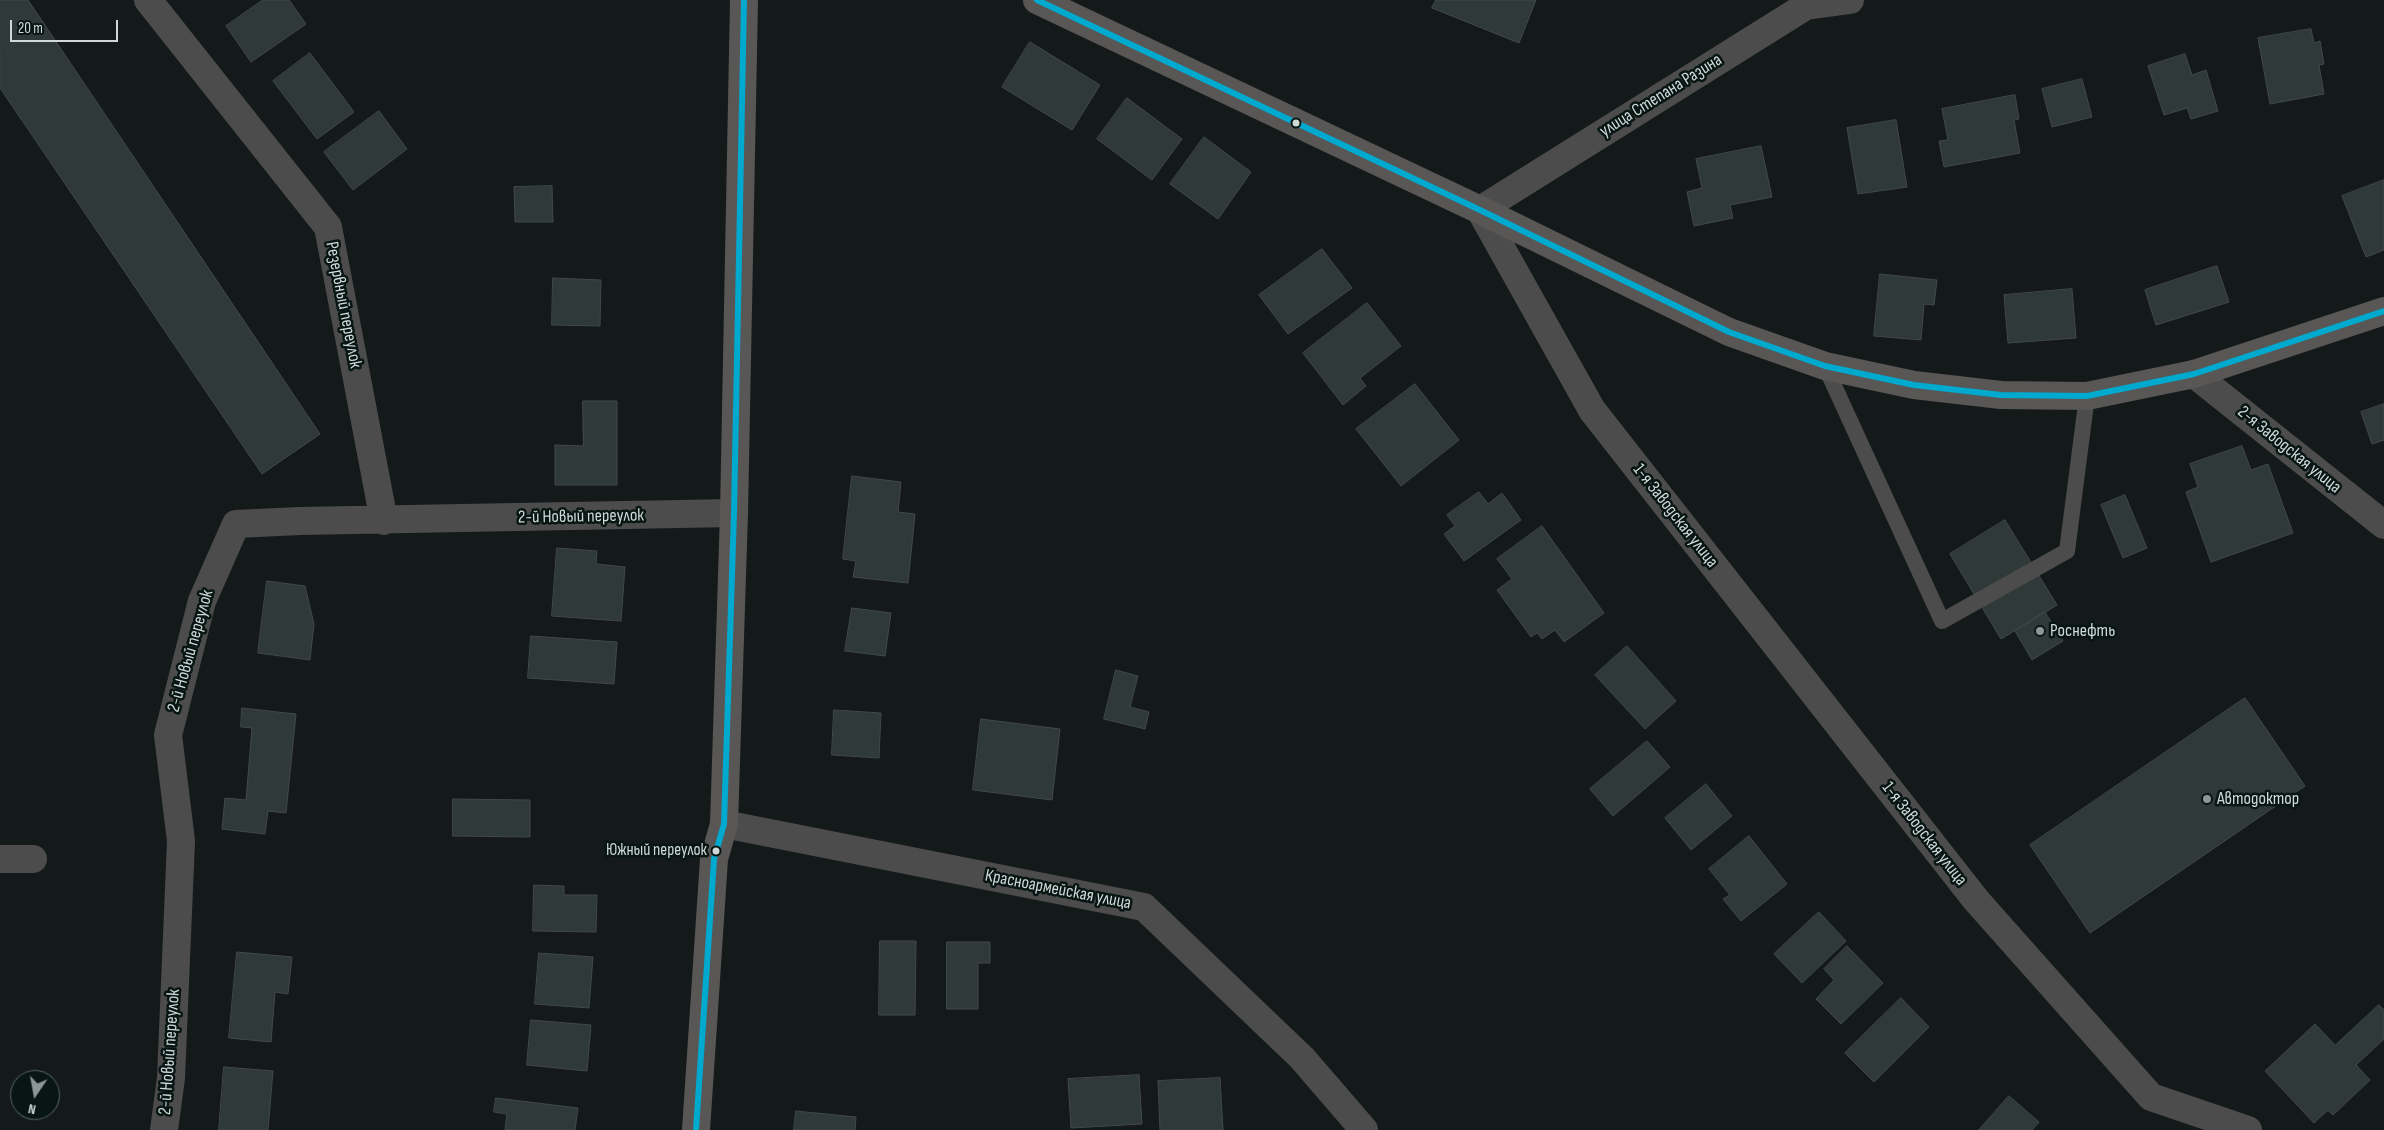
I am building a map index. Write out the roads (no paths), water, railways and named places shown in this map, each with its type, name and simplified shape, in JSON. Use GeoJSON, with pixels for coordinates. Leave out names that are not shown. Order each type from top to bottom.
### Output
{"type":"FeatureCollection","features":[{"type":"Feature","properties":{"kind":"main road"},"geometry":{"type":"LineString","coordinates":[[696,1130],[714,859],[724,824],[734,513],[744,0]]}},
{"type":"Feature","properties":{"kind":"main road"},"geometry":{"type":"LineString","coordinates":[[1037,0],[1480,210],[1729,332],[1826,366],[1923,386],[2001,395],[2087,396],[2194,374],[2384,311]]}},
{"type":"Feature","properties":{"kind":"street","name":"Резервный переулок"},"geometry":{"type":"LineString","coordinates":[[148,0],[328,228],[384,521]]}},
{"type":"Feature","properties":{"kind":"street","name":"улица Степана Разина"},"geometry":{"type":"LineString","coordinates":[[1480,210],[1806,6],[1850,0]]}},
{"type":"Feature","properties":{"kind":"street","name":"1-я Заводская улица"},"geometry":{"type":"LineString","coordinates":[[1480,210],[1592,410],[1976,900],[2151,1097],[2248,1130]]}},
{"type":"Feature","properties":{"kind":"street","name":"2-я Заводская улица"},"geometry":{"type":"LineString","coordinates":[[2194,374],[2384,525]]}},
{"type":"Feature","properties":{"kind":"street","name":"2-й Новый переулок"},"geometry":{"type":"LineString","coordinates":[[164,1130],[171,1078],[181,841],[168,735],[202,601],[236,524],[300,521],[384,521],[734,513]]}},
{"type":"Feature","properties":{"kind":"street","name":"Красноармейская улица"},"geometry":{"type":"LineString","coordinates":[[724,824],[1144,907],[1302,1058],[1364,1130]]}},
{"type":"Feature","properties":{"kind":"street"},"geometry":{"type":"LineString","coordinates":[[0,860],[33,859]]}},
{"type":"Feature","properties":{"kind":"lane"},"geometry":{"type":"LineString","coordinates":[[1826,366],[1942,621],[2067,551],[2087,396]]}},
{"type":"Feature","properties":{"kind":"place","name":"Роснефть"},"geometry":{"type":"Point","coordinates":[2040,631]}},
{"type":"Feature","properties":{"kind":"place","name":"Автодоктор"},"geometry":{"type":"Point","coordinates":[2207,799]}},
{"type":"Feature","properties":{"kind":"place","name":"Южный переулок"},"geometry":{"type":"Point","coordinates":[716,851]}}]}
